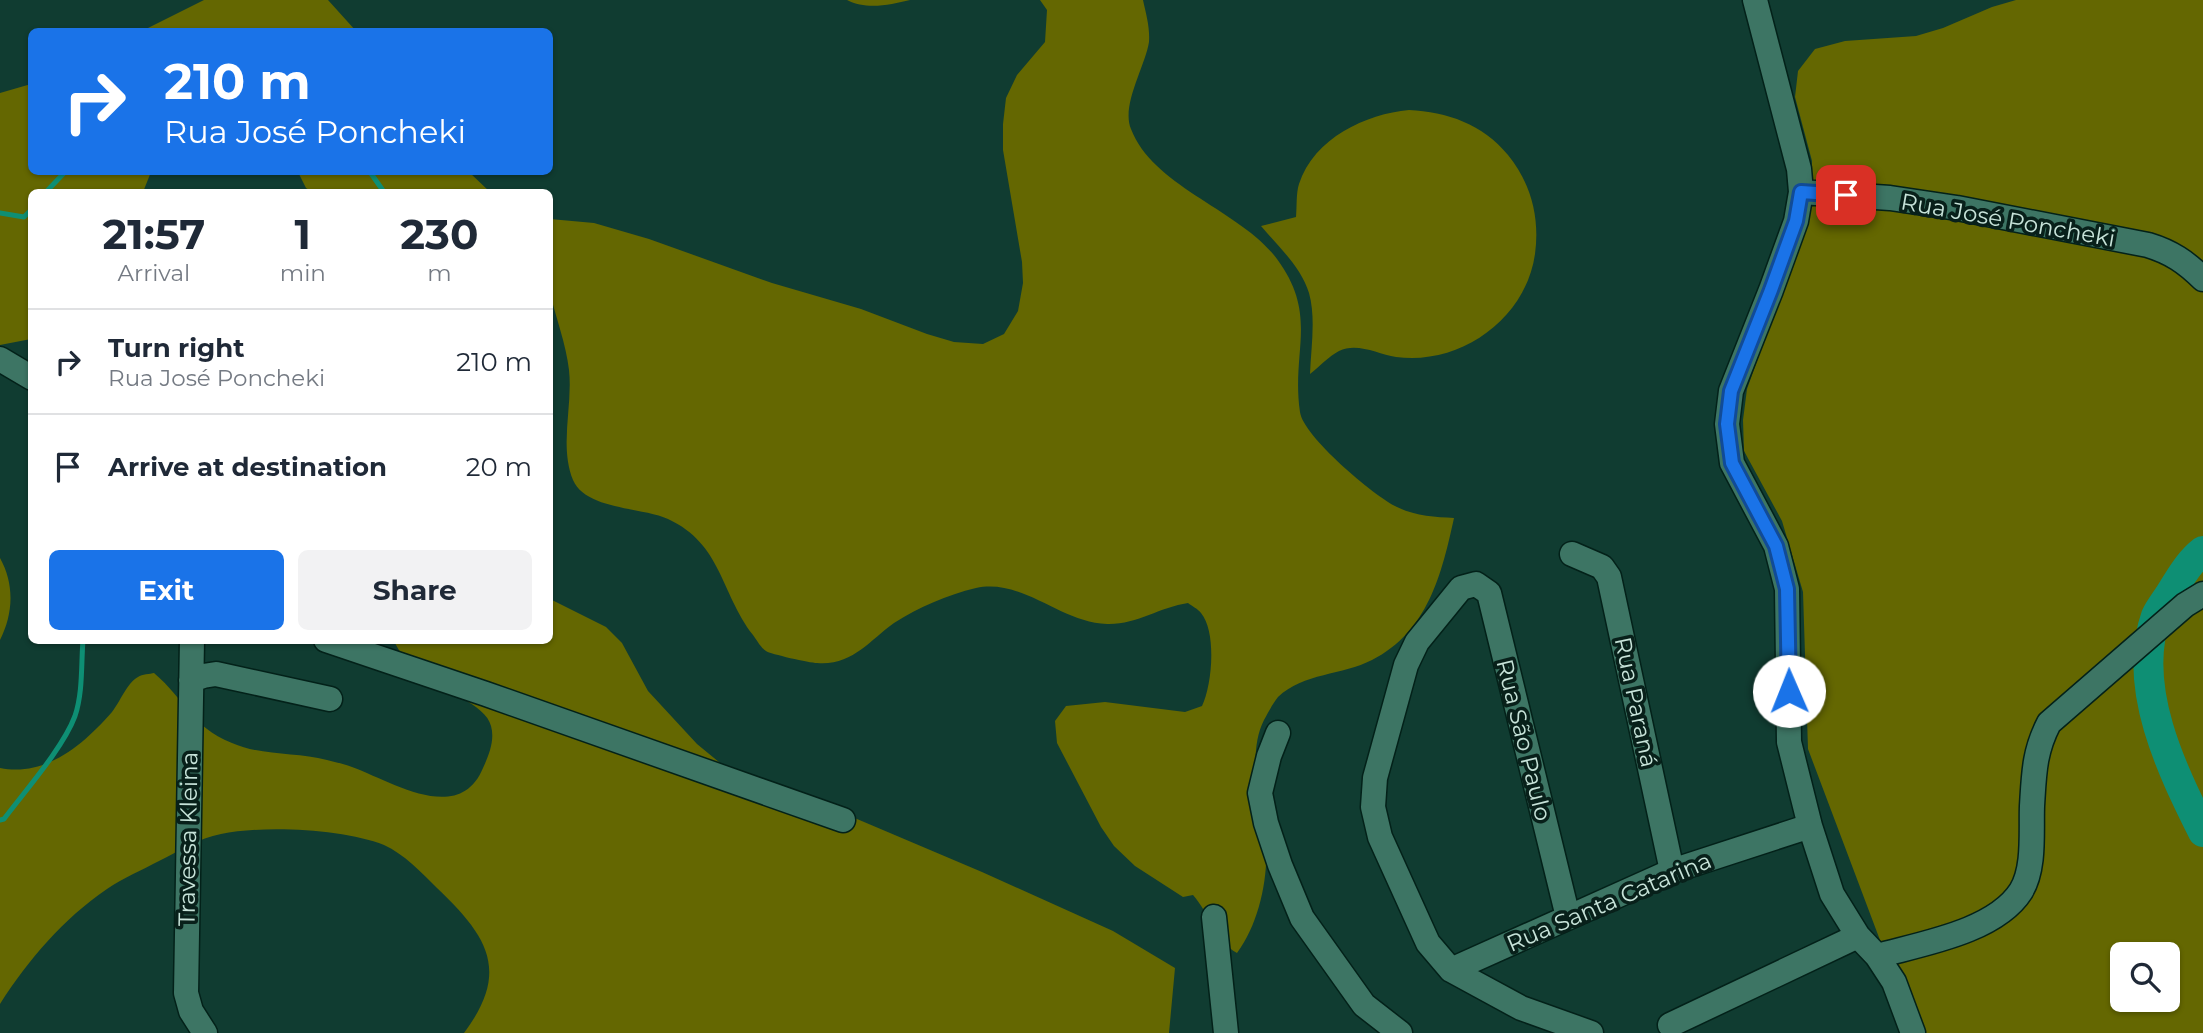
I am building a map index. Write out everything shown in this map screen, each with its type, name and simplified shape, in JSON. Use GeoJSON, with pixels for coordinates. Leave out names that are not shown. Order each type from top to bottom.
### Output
{"type":"FeatureCollection","features":[{"type":"Feature","properties":{"kind":"street"},"geometry":{"type":"LineString","coordinates":[[1755,0],[1799,169],[1801,192],[1796,221],[1731,391],[1727,424],[1732,463],[1776,546],[1787,589],[1789,742],[1810,826],[1832,894],[1858,936],[1877,956],[1894,982],[1913,1033]]}},
{"type":"Feature","properties":{"kind":"street","name":"Rua José Poncheki"},"geometry":{"type":"LineString","coordinates":[[1801,192],[1890,198],[1957,208],[2148,245],[2169,252],[2188,264],[2203,279]]}},
{"type":"Feature","properties":{"kind":"street"},"geometry":{"type":"LineString","coordinates":[[0,359],[28,375]]}},
{"type":"Feature","properties":{"kind":"street","name":"Rua Paraná"},"geometry":{"type":"LineString","coordinates":[[1572,554],[1602,567],[1609,577],[1672,871]]}},
{"type":"Feature","properties":{"kind":"street","name":"Rua São Paulo"},"geometry":{"type":"LineString","coordinates":[[1451,970],[1428,943],[1380,837],[1373,807],[1375,778],[1406,665],[1417,642],[1461,588],[1476,584],[1489,593],[1568,917]]}},
{"type":"Feature","properties":{"kind":"street"},"geometry":{"type":"LineString","coordinates":[[1877,956],[1952,936],[2001,911],[2021,891],[2029,867],[2038,745],[2049,723],[2185,605],[2203,594]]}},
{"type":"Feature","properties":{"kind":"street","name":"Travessa Kleina"},"geometry":{"type":"LineString","coordinates":[[192,644],[186,993],[191,1011],[205,1033]]}},
{"type":"Feature","properties":{"kind":"street"},"geometry":{"type":"LineString","coordinates":[[338,644],[844,820]]}},
{"type":"Feature","properties":{"kind":"street"},"geometry":{"type":"LineString","coordinates":[[191,680],[216,674],[330,699]]}},
{"type":"Feature","properties":{"kind":"street"},"geometry":{"type":"LineString","coordinates":[[1278,733],[1260,793],[1266,822],[1302,919],[1364,1005],[1400,1033]]}},
{"type":"Feature","properties":{"kind":"street","name":"Rua Santa Catarina"},"geometry":{"type":"LineString","coordinates":[[1451,970],[1672,871],[1810,826]]}},
{"type":"Feature","properties":{"kind":"street"},"geometry":{"type":"LineString","coordinates":[[1214,917],[1226,1033]]}},
{"type":"Feature","properties":{"kind":"street"},"geometry":{"type":"LineString","coordinates":[[1667,1030],[1858,936]]}},
{"type":"Feature","properties":{"kind":"street"},"geometry":{"type":"LineString","coordinates":[[1451,970],[1521,1009],[1591,1033]]}},
{"type":"Feature","properties":{"kind":"shaded area"},"geometry":{"type":"Polygon","coordinates":[[[204,0],[328,0],[353,28],[148,28],[204,0]]]}},
{"type":"Feature","properties":{"kind":"shaded area"},"geometry":{"type":"Polygon","coordinates":[[[847,0],[910,0],[870,6],[847,0]]]}},
{"type":"Feature","properties":{"kind":"shaded area"},"geometry":{"type":"Polygon","coordinates":[[[1040,0],[1143,0],[1149,42],[1131,98],[1131,129],[1142,149],[1158,167],[1262,242],[1290,279],[1300,316],[1298,390],[1304,423],[1326,450],[1386,501],[1411,512],[1454,518],[1438,580],[1430,599],[1407,634],[1372,660],[1288,689],[1278,697],[1264,720],[1256,750],[1256,767],[1265,832],[1265,874],[1256,916],[1237,953],[1218,935],[1193,895],[1183,897],[1135,866],[1114,846],[1101,827],[1057,743],[1055,721],[1066,706],[1105,702],[1185,712],[1202,706],[1210,673],[1211,646],[1206,622],[1197,609],[1188,603],[1128,622],[1107,624],[1074,617],[1010,589],[976,588],[913,612],[894,623],[859,651],[840,661],[817,663],[790,658],[764,650],[760,646],[742,619],[710,555],[686,529],[657,515],[590,497],[580,490],[573,480],[569,467],[567,439],[570,384],[566,351],[553,306],[553,219],[594,223],[649,239],[772,283],[861,309],[954,342],[983,344],[1004,334],[1018,311],[1023,283],[1022,262],[1003,150],[1006,98],[1017,75],[1045,42],[1047,10],[1040,0]]]}},
{"type":"Feature","properties":{"kind":"shaded area"},"geometry":{"type":"Polygon","coordinates":[[[2016,0],[2203,0],[2203,1033],[1915,1033],[1808,749],[1803,592],[1782,521],[1744,451],[1743,420],[1747,389],[1800,241],[1811,179],[1812,161],[1795,97],[1798,71],[1815,49],[1845,41],[1916,36],[2016,0]]]}},
{"type":"Feature","properties":{"kind":"shaded area"},"geometry":{"type":"Polygon","coordinates":[[[28,85],[28,175],[150,175],[144,189],[28,189],[28,340],[0,345],[0,93],[28,85]]]}},
{"type":"Feature","properties":{"kind":"shaded area"},"geometry":{"type":"Polygon","coordinates":[[[1409,110],[1450,117],[1476,128],[1498,144],[1516,166],[1528,189],[1535,214],[1535,254],[1529,277],[1504,318],[1466,346],[1420,358],[1396,357],[1360,348],[1346,349],[1339,351],[1310,374],[1313,323],[1309,293],[1295,266],[1261,226],[1296,217],[1299,184],[1306,168],[1329,141],[1359,123],[1409,110]]]}},
{"type":"Feature","properties":{"kind":"shaded area"},"geometry":{"type":"Polygon","coordinates":[[[300,175],[472,175],[487,189],[308,189],[300,175]]]}},
{"type":"Feature","properties":{"kind":"shaded area"},"geometry":{"type":"Polygon","coordinates":[[[0,558],[10,589],[10,610],[0,640],[0,558]]]}},
{"type":"Feature","properties":{"kind":"shaded area"},"geometry":{"type":"Polygon","coordinates":[[[553,600],[606,627],[622,643],[648,691],[697,744],[725,767],[824,805],[982,872],[1113,931],[1175,968],[1169,1033],[464,1033],[487,991],[489,972],[487,955],[480,938],[454,905],[412,864],[384,845],[348,835],[281,829],[239,831],[205,838],[113,885],[61,927],[23,971],[0,1004],[0,768],[33,768],[62,756],[101,724],[134,680],[154,673],[206,729],[232,743],[255,750],[340,763],[423,794],[441,797],[458,794],[472,785],[483,768],[492,742],[491,726],[481,711],[414,670],[396,644],[553,644],[553,600]]]}},
{"type":"Feature","properties":{"kind":"waterway"},"geometry":{"type":"LineString","coordinates":[[49,189],[62,175]]}},
{"type":"Feature","properties":{"kind":"waterway"},"geometry":{"type":"LineString","coordinates":[[372,175],[382,189]]}},
{"type":"Feature","properties":{"kind":"waterway"},"geometry":{"type":"LineString","coordinates":[[0,213],[24,217],[28,213]]}},
{"type":"Feature","properties":{"kind":"waterway"},"geometry":{"type":"LineString","coordinates":[[2203,551],[2186,568],[2156,616],[2148,671],[2158,727],[2179,782],[2203,832]]}},
{"type":"Feature","properties":{"kind":"waterway"},"geometry":{"type":"LineString","coordinates":[[0,820],[4,819],[43,769],[62,742],[75,716],[83,644]]}},
{"type":"Feature","properties":{"kind":"route"},"geometry":{"type":"LineString","coordinates":[[1789,691],[1787,589],[1776,546],[1732,463],[1727,424],[1731,391],[1796,221],[1801,192],[1846,195]]}}]}
